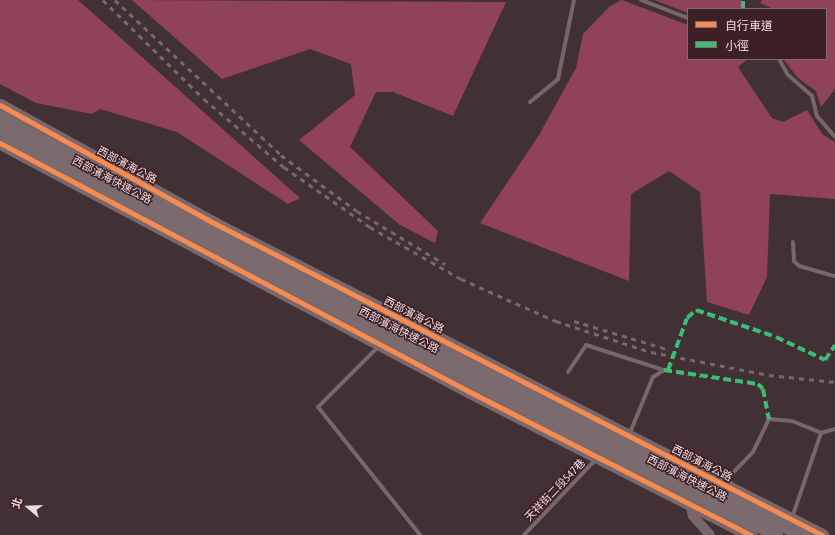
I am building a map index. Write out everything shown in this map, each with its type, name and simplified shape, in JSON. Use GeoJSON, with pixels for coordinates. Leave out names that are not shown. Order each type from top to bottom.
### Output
{"type":"FeatureCollection","features":[{"type":"Feature","properties":{"kind":"highway","name":"西部濱海快速公路"},"geometry":{"type":"LineString","coordinates":[[0,118],[320,290],[802,535]]}},
{"type":"Feature","properties":{"kind":"highway","name":"西部濱海快速公路"},"geometry":{"type":"LineString","coordinates":[[0,132],[503,398],[776,535]]}},
{"type":"Feature","properties":{"kind":"highway"},"geometry":{"type":"LineString","coordinates":[[212,222],[320,290]]}},
{"type":"Feature","properties":{"kind":"highway"},"geometry":{"type":"LineString","coordinates":[[503,398],[567,441]]}},
{"type":"Feature","properties":{"kind":"main road","name":"西部濱海公路"},"geometry":{"type":"LineString","coordinates":[[0,105],[212,222],[822,535]]}},
{"type":"Feature","properties":{"kind":"main road"},"geometry":{"type":"LineString","coordinates":[[0,143],[380,344],[752,535]]}},
{"type":"Feature","properties":{"kind":"street"},"geometry":{"type":"LineString","coordinates":[[690,504],[693,516],[710,535]]}},
{"type":"Feature","properties":{"kind":"lane"},"geometry":{"type":"LineString","coordinates":[[530,102],[558,79],[573,0]]}},
{"type":"Feature","properties":{"kind":"lane"},"geometry":{"type":"LineString","coordinates":[[641,0],[687,18]]}},
{"type":"Feature","properties":{"kind":"lane"},"geometry":{"type":"LineString","coordinates":[[780,60],[788,75],[812,96],[817,116],[835,137]]}},
{"type":"Feature","properties":{"kind":"lane"},"geometry":{"type":"LineString","coordinates":[[793,242],[794,261],[799,266],[835,276]]}},
{"type":"Feature","properties":{"kind":"lane"},"geometry":{"type":"LineString","coordinates":[[380,344],[318,407],[420,535]]}},
{"type":"Feature","properties":{"kind":"lane"},"geometry":{"type":"LineString","coordinates":[[568,372],[586,345],[664,370],[653,377],[628,436]]}},
{"type":"Feature","properties":{"kind":"lane"},"geometry":{"type":"LineString","coordinates":[[722,484],[753,452],[770,419],[792,421],[821,433],[835,429]]}},
{"type":"Feature","properties":{"kind":"lane"},"geometry":{"type":"LineString","coordinates":[[794,512],[821,433]]}},
{"type":"Feature","properties":{"kind":"lane","name":"天祥街二段547巷"},"geometry":{"type":"LineString","coordinates":[[524,535],[599,457]]}},
{"type":"Feature","properties":{"kind":"shaded area"},"geometry":{"type":"Polygon","coordinates":[[[0,0],[78,0],[300,198],[288,204],[177,132],[100,109],[92,114],[36,103],[0,84],[0,0]]]}},
{"type":"Feature","properties":{"kind":"shaded area"},"geometry":{"type":"Polygon","coordinates":[[[132,0],[506,2],[453,116],[393,92],[376,92],[350,147],[438,231],[435,243],[400,225],[299,140],[355,95],[351,64],[310,49],[222,79],[132,0]]]}},
{"type":"Feature","properties":{"kind":"shaded area"},"geometry":{"type":"Polygon","coordinates":[[[622,0],[687,25],[687,60],[747,60],[738,67],[772,118],[783,122],[807,110],[822,134],[835,142],[835,199],[770,194],[767,277],[749,315],[707,302],[700,192],[669,171],[631,194],[629,281],[480,223],[539,135],[576,68],[583,34],[610,6],[622,0]]]}},
{"type":"Feature","properties":{"kind":"shaded area"},"geometry":{"type":"Polygon","coordinates":[[[654,0],[741,0],[741,8],[687,8],[687,13],[654,0]]]}},
{"type":"Feature","properties":{"kind":"shaded area"},"geometry":{"type":"Polygon","coordinates":[[[762,0],[835,0],[835,89],[821,107],[816,91],[798,78],[784,60],[827,60],[827,8],[771,8],[760,3],[762,0]]]}},
{"type":"Feature","properties":{"kind":"railway"},"geometry":{"type":"LineString","coordinates":[[103,0],[204,99],[284,167],[370,227],[461,279],[556,321],[651,352],[769,375],[835,382]]}},
{"type":"Feature","properties":{"kind":"railway"},"geometry":{"type":"LineString","coordinates":[[115,0],[281,155],[357,211],[445,264]]}},
{"type":"Feature","properties":{"kind":"railway"},"geometry":{"type":"LineString","coordinates":[[574,321],[670,350]]}},
{"type":"Feature","properties":{"kind":"marked path"},"geometry":{"type":"LineString","coordinates":[[743,0],[743,8]]}},
{"type":"Feature","properties":{"kind":"marked path"},"geometry":{"type":"LineString","coordinates":[[668,370],[687,318],[696,310],[776,337],[825,360],[835,345]]}},
{"type":"Feature","properties":{"kind":"marked path"},"geometry":{"type":"LineString","coordinates":[[664,370],[758,384],[763,389],[769,419]]}},
{"type":"Feature","properties":{"kind":"cycle path"},"geometry":{"type":"LineString","coordinates":[[0,105],[212,222],[822,535]]}},
{"type":"Feature","properties":{"kind":"cycle path"},"geometry":{"type":"LineString","coordinates":[[0,143],[470,392],[751,535]]}}]}
